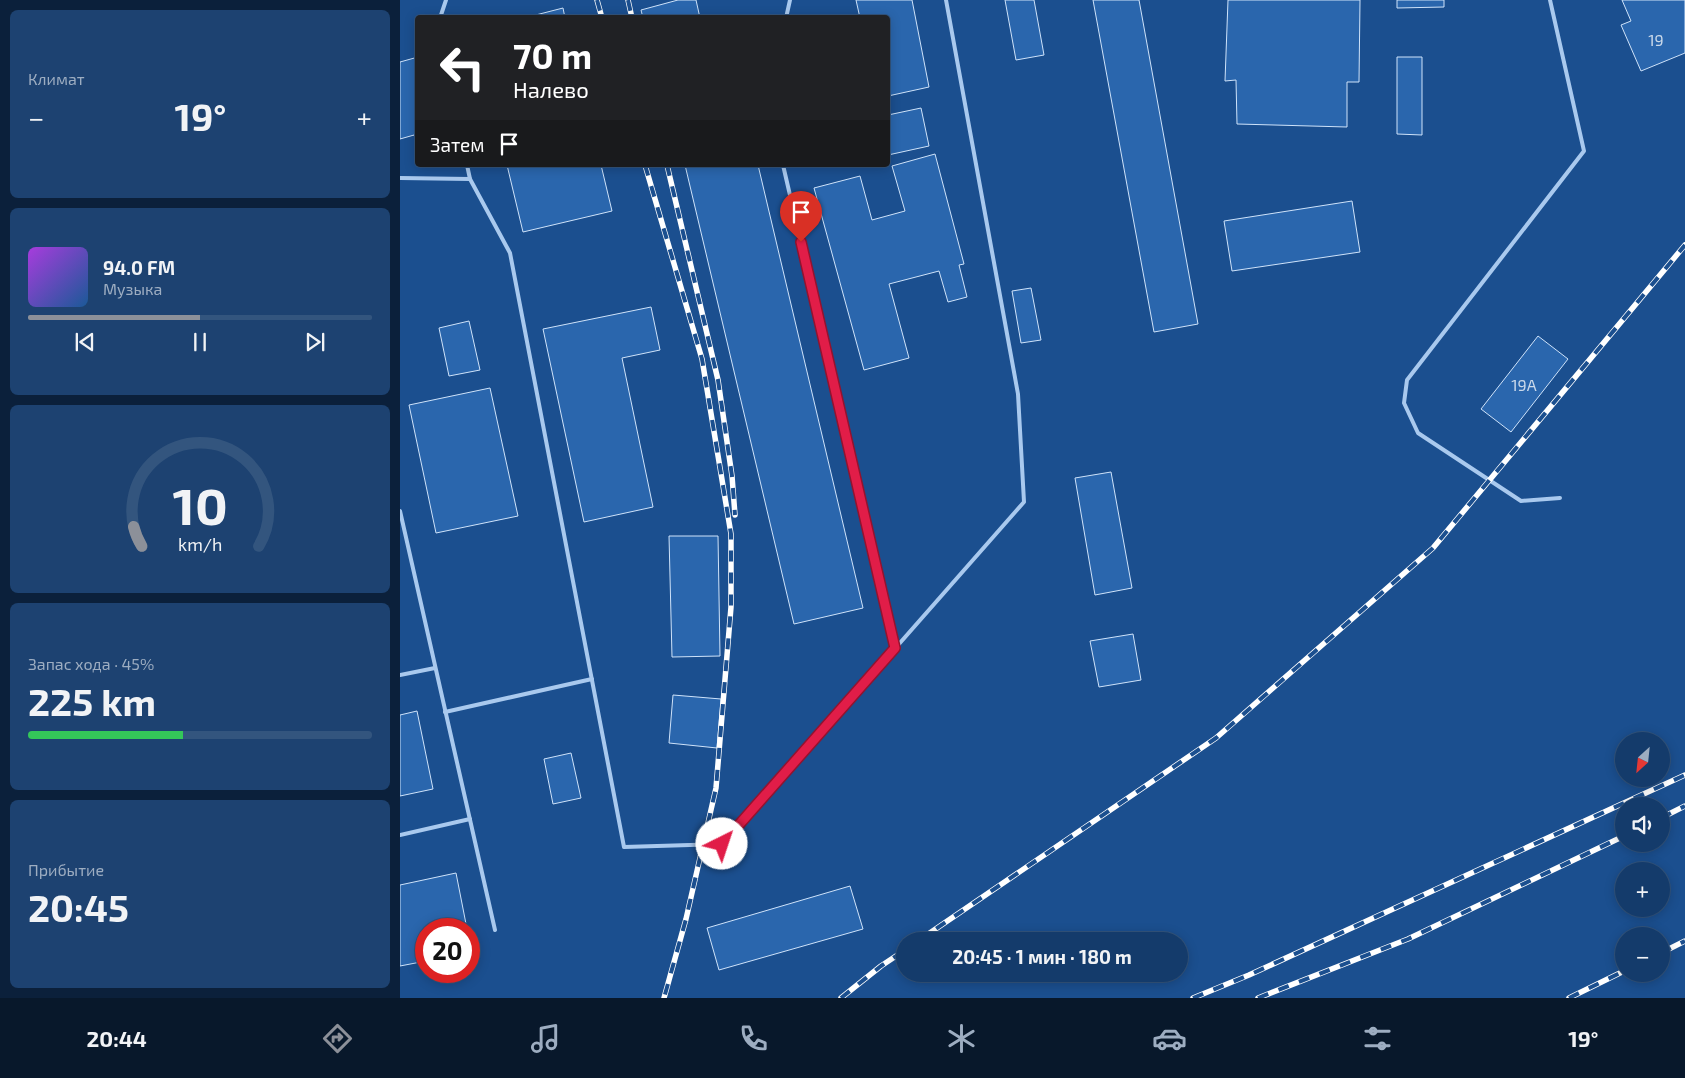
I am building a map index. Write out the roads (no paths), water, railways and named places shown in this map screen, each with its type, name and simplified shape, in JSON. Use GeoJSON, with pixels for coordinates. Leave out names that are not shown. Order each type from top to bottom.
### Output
{"type":"FeatureCollection","features":[{"type":"Feature","properties":{"kind":"lane"},"geometry":{"type":"LineString","coordinates":[[441,15],[446,0]]}},
{"type":"Feature","properties":{"kind":"lane"},"geometry":{"type":"LineString","coordinates":[[787,15],[790,0]]}},
{"type":"Feature","properties":{"kind":"lane"},"geometry":{"type":"LineString","coordinates":[[467,167],[470,179],[510,253],[624,847],[722,844],[1024,502],[1018,394],[946,0]]}},
{"type":"Feature","properties":{"kind":"lane"},"geometry":{"type":"LineString","coordinates":[[1550,0],[1584,152],[1407,380],[1404,403],[1418,433],[1521,501],[1560,498]]}},
{"type":"Feature","properties":{"kind":"lane"},"geometry":{"type":"LineString","coordinates":[[784,167],[895,648]]}},
{"type":"Feature","properties":{"kind":"lane"},"geometry":{"type":"LineString","coordinates":[[400,178],[470,179]]}},
{"type":"Feature","properties":{"kind":"lane"},"geometry":{"type":"LineString","coordinates":[[400,511],[495,930]]}},
{"type":"Feature","properties":{"kind":"lane"},"geometry":{"type":"LineString","coordinates":[[400,675],[436,668]]}},
{"type":"Feature","properties":{"kind":"lane"},"geometry":{"type":"LineString","coordinates":[[446,712],[592,679]]}},
{"type":"Feature","properties":{"kind":"lane"},"geometry":{"type":"LineString","coordinates":[[400,834],[470,819]]}},
{"type":"Feature","properties":{"kind":"railway"},"geometry":{"type":"LineString","coordinates":[[597,0],[601,15]]}},
{"type":"Feature","properties":{"kind":"railway"},"geometry":{"type":"LineString","coordinates":[[628,0],[631,15]]}},
{"type":"Feature","properties":{"kind":"railway"},"geometry":{"type":"LineString","coordinates":[[646,167],[702,359],[731,534],[731,607],[716,788],[686,919],[664,998]]}},
{"type":"Feature","properties":{"kind":"railway"},"geometry":{"type":"LineString","coordinates":[[667,167],[718,380],[732,476],[735,515]]}},
{"type":"Feature","properties":{"kind":"railway"},"geometry":{"type":"LineString","coordinates":[[931,932],[1216,738],[1433,548],[1685,245]]}},
{"type":"Feature","properties":{"kind":"railway"},"geometry":{"type":"LineString","coordinates":[[1193,998],[1249,975],[1685,775]]}},
{"type":"Feature","properties":{"kind":"railway"},"geometry":{"type":"LineString","coordinates":[[1670,814],[1685,806]]}},
{"type":"Feature","properties":{"kind":"railway"},"geometry":{"type":"LineString","coordinates":[[1258,998],[1408,939],[1615,840]]}},
{"type":"Feature","properties":{"kind":"railway"},"geometry":{"type":"LineString","coordinates":[[1670,948],[1685,941]]}},
{"type":"Feature","properties":{"kind":"railway"},"geometry":{"type":"LineString","coordinates":[[841,998],[896,956]]}},
{"type":"Feature","properties":{"kind":"railway"},"geometry":{"type":"LineString","coordinates":[[1569,998],[1615,975]]}}]}
